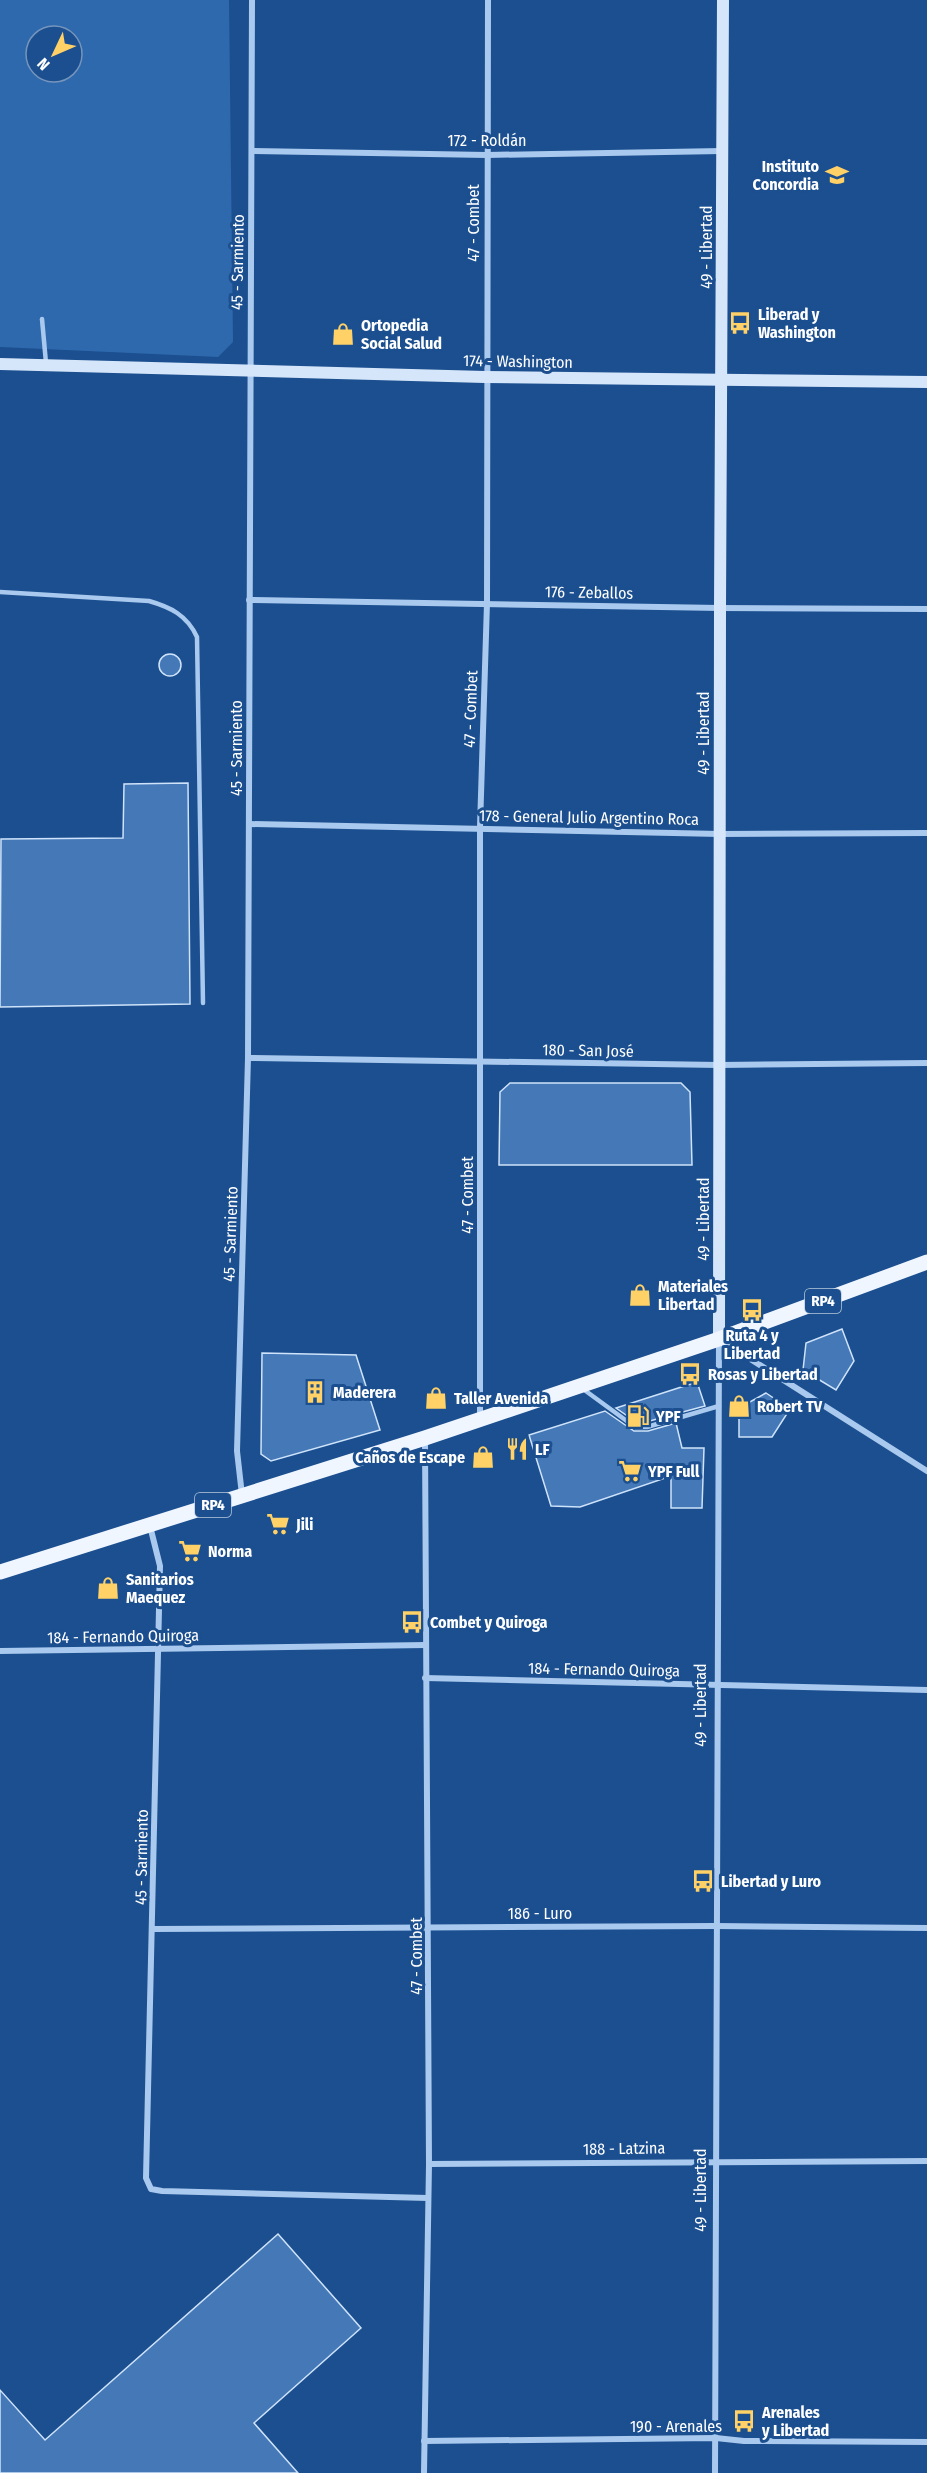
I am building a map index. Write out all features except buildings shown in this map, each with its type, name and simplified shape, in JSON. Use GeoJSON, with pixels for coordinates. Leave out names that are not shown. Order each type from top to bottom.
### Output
{"type":"FeatureCollection","features":[{"type":"Feature","properties":{"kind":"main road","name":"RP4"},"geometry":{"type":"LineString","coordinates":[[0,1572],[425,1438],[719,1339],[927,1262]]}},
{"type":"Feature","properties":{"kind":"street","name":"45 - Sarmiento"},"geometry":{"type":"LineString","coordinates":[[242,1496],[237,1451],[248,1058],[252,0]]}},
{"type":"Feature","properties":{"kind":"street","name":"47 - Combet"},"geometry":{"type":"LineString","coordinates":[[480,1418],[480,827],[487,603],[485,377],[488,0]]}},
{"type":"Feature","properties":{"kind":"street","name":"49 - Libertad"},"geometry":{"type":"LineString","coordinates":[[715,2473],[723,0]]}},
{"type":"Feature","properties":{"kind":"street","name":"172 - Roldán"},"geometry":{"type":"LineString","coordinates":[[252,151],[487,155],[723,151]]}},
{"type":"Feature","properties":{"kind":"street","name":"174 - Washington"},"geometry":{"type":"LineString","coordinates":[[0,364],[485,377],[927,382]]}},
{"type":"Feature","properties":{"kind":"street","name":"176 - Zeballos"},"geometry":{"type":"LineString","coordinates":[[249,600],[927,609]]}},
{"type":"Feature","properties":{"kind":"street","name":"178 - General Julio Argentino Roca"},"geometry":{"type":"LineString","coordinates":[[249,824],[480,827],[720,834],[927,833]]}},
{"type":"Feature","properties":{"kind":"street","name":"180 - San José"},"geometry":{"type":"LineString","coordinates":[[248,1058],[719,1065],[927,1063]]}},
{"type":"Feature","properties":{"kind":"street"},"geometry":{"type":"LineString","coordinates":[[719,1339],[927,1471]]}},
{"type":"Feature","properties":{"kind":"street","name":"47 - Combet"},"geometry":{"type":"LineString","coordinates":[[424,2473],[429,2164],[425,1438]]}},
{"type":"Feature","properties":{"kind":"street","name":"45 - Sarmiento"},"geometry":{"type":"LineString","coordinates":[[150,1526],[160,1566],[146,2178],[151,2189],[162,2191],[428,2198]]}},
{"type":"Feature","properties":{"kind":"street","name":"184 - Fernando Quiroga"},"geometry":{"type":"LineString","coordinates":[[0,1651],[426,1645]]}},
{"type":"Feature","properties":{"kind":"street","name":"184 - Fernando Quiroga"},"geometry":{"type":"LineString","coordinates":[[425,1678],[927,1690]]}},
{"type":"Feature","properties":{"kind":"street","name":"186 - Luro"},"geometry":{"type":"LineString","coordinates":[[153,1929],[716,1926],[927,1928]]}},
{"type":"Feature","properties":{"kind":"street","name":"188 - Latzina"},"geometry":{"type":"LineString","coordinates":[[429,2164],[716,2161],[927,2162]]}},
{"type":"Feature","properties":{"kind":"street","name":"190 - Arenales"},"geometry":{"type":"LineString","coordinates":[[424,2441],[716,2438],[744,2441],[927,2442]]}},
{"type":"Feature","properties":{"kind":"lane"},"geometry":{"type":"LineString","coordinates":[[42,319],[46,365]]}},
{"type":"Feature","properties":{"kind":"lane"},"geometry":{"type":"LineString","coordinates":[[0,592],[149,601],[168,607],[183,617],[197,637],[202,1002]]}},
{"type":"Feature","properties":{"kind":"lane"},"geometry":{"type":"LineString","coordinates":[[579,1386],[635,1427],[647,1428],[719,1406]]}},
{"type":"Feature","properties":{"kind":"shaded area"},"geometry":{"type":"Polygon","coordinates":[[[0,0],[229,0],[233,342],[218,357],[0,347],[0,0]]]}},
{"type":"Feature","properties":{"kind":"place","name":"Instituto Concordia"},"geometry":{"type":"Point","coordinates":[837,175]}},
{"type":"Feature","properties":{"kind":"place","name":"Liberad y Washington"},"geometry":{"type":"Point","coordinates":[740,323]}},
{"type":"Feature","properties":{"kind":"place","name":"Ortopedia Social Salud"},"geometry":{"type":"Point","coordinates":[343,334]}},
{"type":"Feature","properties":{"kind":"place","name":"Materiales Libertad"},"geometry":{"type":"Point","coordinates":[640,1295]}},
{"type":"Feature","properties":{"kind":"place","name":"Ruta 4 y Libertad"},"geometry":{"type":"Point","coordinates":[752,1310]}},
{"type":"Feature","properties":{"kind":"place","name":"Rosas y Libertad"},"geometry":{"type":"Point","coordinates":[690,1374]}},
{"type":"Feature","properties":{"kind":"place","name":"Maderera"},"geometry":{"type":"Point","coordinates":[315,1392]}},
{"type":"Feature","properties":{"kind":"place","name":"Taller Avenida"},"geometry":{"type":"Point","coordinates":[436,1398]}},
{"type":"Feature","properties":{"kind":"place","name":"Robert TV"},"geometry":{"type":"Point","coordinates":[739,1406]}},
{"type":"Feature","properties":{"kind":"place","name":"YPF"},"geometry":{"type":"Point","coordinates":[638,1416]}},
{"type":"Feature","properties":{"kind":"place","name":"LF"},"geometry":{"type":"Point","coordinates":[517,1449]}},
{"type":"Feature","properties":{"kind":"place","name":"Caños de Escape"},"geometry":{"type":"Point","coordinates":[483,1457]}},
{"type":"Feature","properties":{"kind":"place","name":"YPF Full"},"geometry":{"type":"Point","coordinates":[630,1471]}},
{"type":"Feature","properties":{"kind":"place","name":"Jili"},"geometry":{"type":"Point","coordinates":[278,1524]}},
{"type":"Feature","properties":{"kind":"place","name":"Norma"},"geometry":{"type":"Point","coordinates":[190,1551]}},
{"type":"Feature","properties":{"kind":"place","name":"Sanitarios Maequez"},"geometry":{"type":"Point","coordinates":[108,1588]}},
{"type":"Feature","properties":{"kind":"place","name":"Combet y Quiroga"},"geometry":{"type":"Point","coordinates":[412,1622]}},
{"type":"Feature","properties":{"kind":"place","name":"Libertad y Luro"},"geometry":{"type":"Point","coordinates":[703,1881]}},
{"type":"Feature","properties":{"kind":"place","name":"Arenales y Libertad"},"geometry":{"type":"Point","coordinates":[744,2421]}}]}
